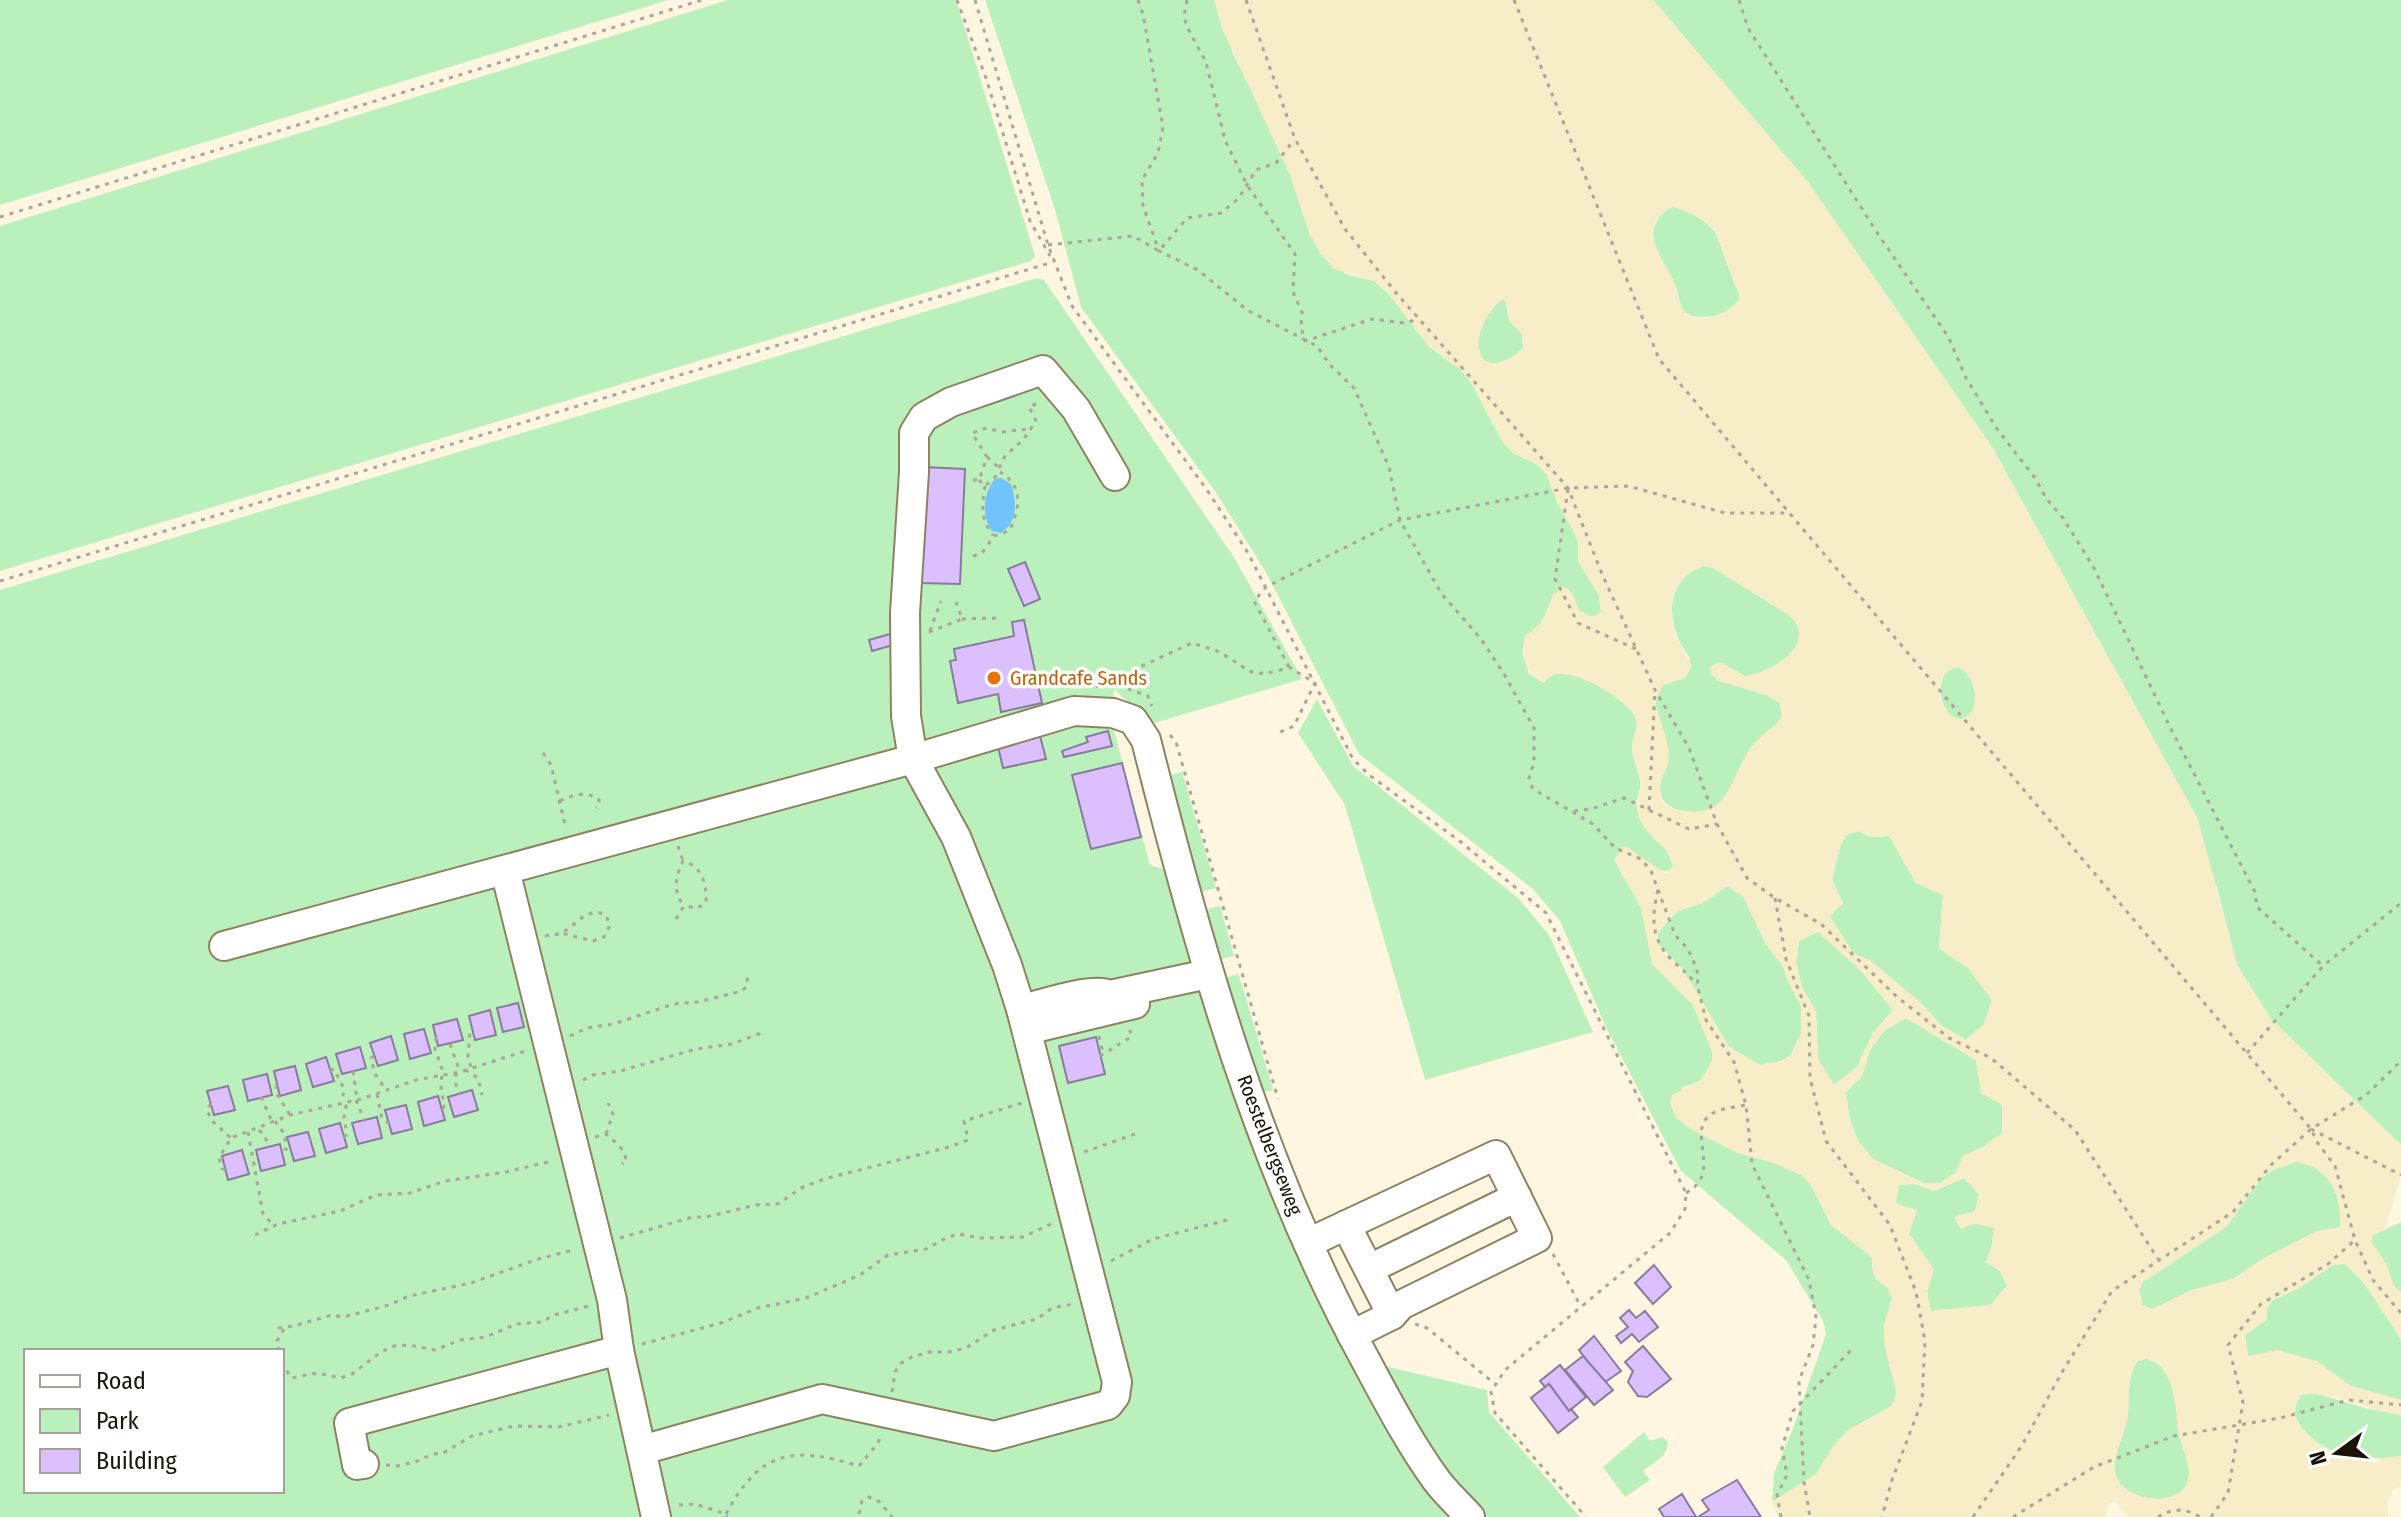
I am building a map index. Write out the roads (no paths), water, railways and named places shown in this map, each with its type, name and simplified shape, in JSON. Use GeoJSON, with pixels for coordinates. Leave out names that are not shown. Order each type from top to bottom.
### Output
{"type":"FeatureCollection","features":[{"type":"Feature","properties":{"kind":"street"},"geometry":{"type":"LineString","coordinates":[[642,1450],[822,1399],[994,1436],[1108,1405],[1115,1396],[1117,1382],[1061,1159],[1007,965],[956,837],[913,759],[906,716],[914,676],[905,613],[914,433],[924,417],[951,402],[1043,370],[1046,413],[1115,476]]}},
{"type":"Feature","properties":{"kind":"street","name":"Roestelbergseweg"},"geometry":{"type":"LineString","coordinates":[[913,759],[1074,711],[1113,713],[1133,720],[1156,735],[1187,902],[1210,980],[1264,1132],[1308,1243],[1352,1335],[1401,1424],[1430,1471],[1470,1517]]}},
{"type":"Feature","properties":{"kind":"street"},"geometry":{"type":"LineString","coordinates":[[224,946],[913,759]]}},
{"type":"Feature","properties":{"kind":"street"},"geometry":{"type":"LineString","coordinates":[[505,870],[612,1300],[619,1350],[655,1514]]}},
{"type":"Feature","properties":{"kind":"street"},"geometry":{"type":"LineString","coordinates":[[1024,1020],[1210,980]]}},
{"type":"Feature","properties":{"kind":"street"},"geometry":{"type":"LineString","coordinates":[[1308,1243],[1496,1155],[1537,1238],[1401,1305],[1392,1315],[1352,1335]]}},
{"type":"Feature","properties":{"kind":"street"},"geometry":{"type":"LineString","coordinates":[[1369,1269],[1517,1197]]}},
{"type":"Feature","properties":{"kind":"street"},"geometry":{"type":"LineString","coordinates":[[1346,1225],[1392,1315]]}},
{"type":"Feature","properties":{"kind":"street"},"geometry":{"type":"LineString","coordinates":[[364,1464],[357,1465],[349,1423],[619,1350]]}},
{"type":"Feature","properties":{"kind":"water"},"geometry":{"type":"Polygon","coordinates":[[[1001,478],[1011,484],[1015,504],[1011,523],[1001,533],[992,531],[988,525],[985,504],[991,485],[995,479],[1001,478]]]}},
{"type":"Feature","properties":{"kind":"place","name":"Grandcafe Sands"},"geometry":{"type":"Point","coordinates":[994,678]}}]}
